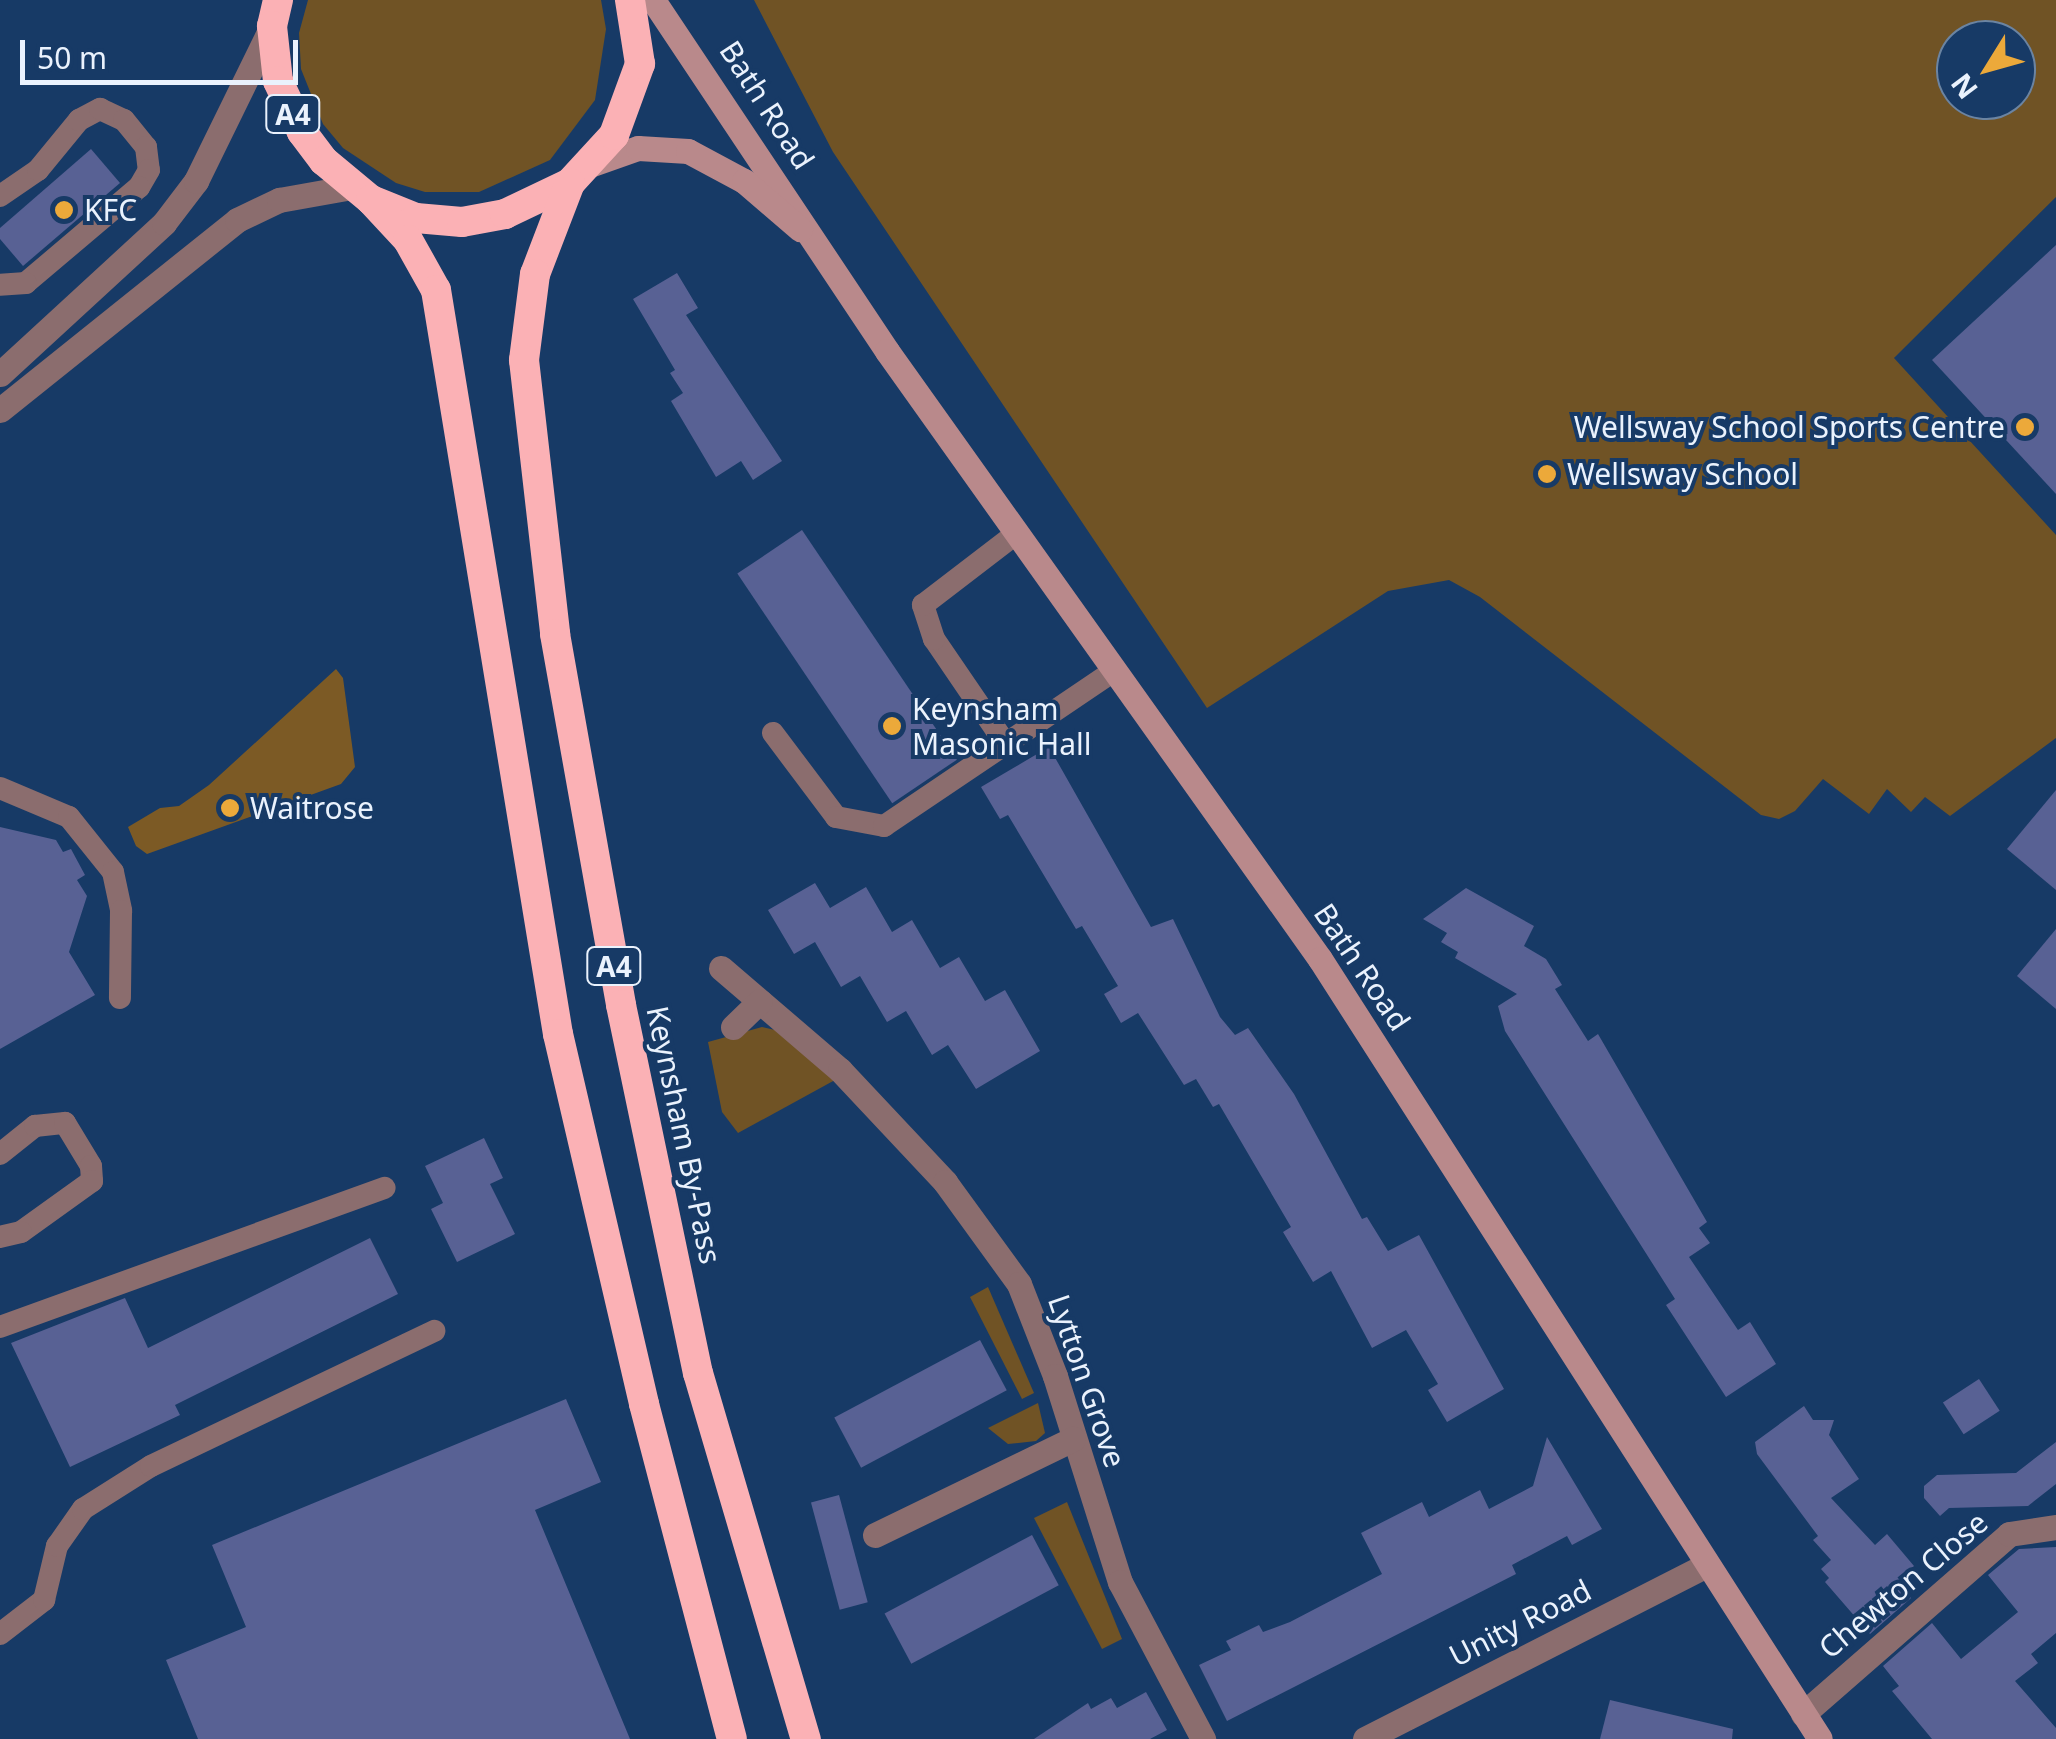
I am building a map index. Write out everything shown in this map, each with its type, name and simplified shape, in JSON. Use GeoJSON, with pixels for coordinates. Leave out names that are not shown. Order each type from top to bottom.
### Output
{"type":"FeatureCollection","features":[{"type":"Feature","properties":{"kind":"highway","name":"A4"},"geometry":{"type":"LineString","coordinates":[[362,193],[416,218],[462,222],[505,214],[577,175],[614,135],[640,64],[630,0]]}},
{"type":"Feature","properties":{"kind":"highway","name":"A4"},"geometry":{"type":"LineString","coordinates":[[275,13],[278,81],[302,132],[408,240],[436,290],[558,1034],[644,1404],[732,1739]]}},
{"type":"Feature","properties":{"kind":"highway","name":"Keynsham By-Pass"},"geometry":{"type":"LineString","coordinates":[[577,175],[535,274],[524,360],[555,634],[621,1006],[698,1373],[806,1739]]}},
{"type":"Feature","properties":{"kind":"main road","name":"Bath Road"},"geometry":{"type":"LineString","coordinates":[[653,0],[1017,533],[1320,959],[1820,1739]]}},
{"type":"Feature","properties":{"kind":"main road","name":"Bath Road"},"geometry":{"type":"LineString","coordinates":[[577,175],[638,148],[688,150],[744,181],[823,249]]}},
{"type":"Feature","properties":{"kind":"street"},"geometry":{"type":"LineString","coordinates":[[0,374],[164,223],[196,181],[275,13]]}},
{"type":"Feature","properties":{"kind":"street"},"geometry":{"type":"LineString","coordinates":[[0,410],[237,220],[279,200],[362,193]]}},
{"type":"Feature","properties":{"kind":"street","name":"Lytton Grove"},"geometry":{"type":"LineString","coordinates":[[722,968],[840,1070],[945,1182],[1019,1284],[1120,1582],[1203,1739]]}},
{"type":"Feature","properties":{"kind":"street"},"geometry":{"type":"LineString","coordinates":[[733,1027],[760,1000]]}},
{"type":"Feature","properties":{"kind":"street"},"geometry":{"type":"LineString","coordinates":[[875,1535],[1072,1439]]}},
{"type":"Feature","properties":{"kind":"street","name":"Chewton Close"},"geometry":{"type":"LineString","coordinates":[[1802,1714],[2009,1534],[2056,1528]]}},
{"type":"Feature","properties":{"kind":"street","name":"Unity Road"},"geometry":{"type":"LineString","coordinates":[[1364,1739],[1706,1565]]}},
{"type":"Feature","properties":{"kind":"lane"},"geometry":{"type":"LineString","coordinates":[[0,196],[38,170],[79,120],[100,109],[124,120],[146,147],[149,170],[139,187],[26,283],[0,285]]}},
{"type":"Feature","properties":{"kind":"lane"},"geometry":{"type":"LineString","coordinates":[[1005,743],[934,639],[923,606],[1017,533]]}},
{"type":"Feature","properties":{"kind":"lane"},"geometry":{"type":"LineString","coordinates":[[773,733],[836,817],[864,826],[884,826],[1115,670]]}},
{"type":"Feature","properties":{"kind":"lane"},"geometry":{"type":"LineString","coordinates":[[0,788],[69,817],[113,872],[121,911],[120,998]]}},
{"type":"Feature","properties":{"kind":"lane"},"geometry":{"type":"LineString","coordinates":[[0,1154],[35,1126],[64,1123],[91,1166],[92,1180],[21,1232],[0,1237]]}},
{"type":"Feature","properties":{"kind":"lane"},"geometry":{"type":"LineString","coordinates":[[0,1326],[384,1188]]}},
{"type":"Feature","properties":{"kind":"lane"},"geometry":{"type":"LineString","coordinates":[[0,1634],[44,1600],[57,1546],[83,1508],[151,1466],[434,1331]]}},
{"type":"Feature","properties":{"kind":"shaded area"},"geometry":{"type":"Polygon","coordinates":[[[308,0],[601,0],[606,29],[595,100],[550,160],[479,192],[425,192],[396,183],[343,148],[323,124],[301,69],[299,33],[308,0]]]}},
{"type":"Feature","properties":{"kind":"shaded area","name":"Wellsway School"},"geometry":{"type":"Polygon","coordinates":[[[754,0],[2056,0],[2056,197],[1894,358],[2056,535],[2056,738],[1950,816],[1925,797],[1911,812],[1887,789],[1869,814],[1823,779],[1795,811],[1779,819],[1761,815],[1480,597],[1449,580],[1388,591],[1207,708],[833,152],[754,0]]]}},
{"type":"Feature","properties":{"kind":"shaded area"},"geometry":{"type":"Polygon","coordinates":[[[336,669],[343,678],[355,767],[341,784],[147,854],[136,846],[128,827],[160,808],[179,806],[209,785],[336,669]]]}},
{"type":"Feature","properties":{"kind":"shaded area"},"geometry":{"type":"Polygon","coordinates":[[[762,1027],[775,1030],[835,1080],[738,1133],[722,1112],[708,1042],[762,1027]]]}},
{"type":"Feature","properties":{"kind":"shaded area"},"geometry":{"type":"Polygon","coordinates":[[[988,1287],[1034,1393],[1022,1399],[970,1297],[988,1287]]]}},
{"type":"Feature","properties":{"kind":"shaded area"},"geometry":{"type":"Polygon","coordinates":[[[1038,1403],[1045,1433],[1036,1441],[1008,1444],[988,1428],[1038,1403]]]}},
{"type":"Feature","properties":{"kind":"shaded area"},"geometry":{"type":"Polygon","coordinates":[[[1067,1502],[1122,1639],[1102,1649],[1034,1518],[1067,1502]]]}},
{"type":"Feature","properties":{"kind":"building","name":"KFC"},"geometry":{"type":"Polygon","coordinates":[[[91,149],[120,183],[23,266],[0,239],[0,228],[91,149]]]}},
{"type":"Feature","properties":{"kind":"building","name":"Wellsway School Sports Centre"},"geometry":{"type":"Polygon","coordinates":[[[2056,245],[2056,494],[1932,360],[2056,245]]]}},
{"type":"Feature","properties":{"kind":"building"},"geometry":{"type":"Polygon","coordinates":[[[677,273],[698,308],[686,315],[782,461],[753,480],[741,461],[716,477],[671,401],[683,393],[670,373],[675,370],[633,299],[677,273]]]}},
{"type":"Feature","properties":{"kind":"building"},"geometry":{"type":"Polygon","coordinates":[[[802,530],[957,760],[892,803],[737,574],[802,530]]]}},
{"type":"Feature","properties":{"kind":"building"},"geometry":{"type":"Polygon","coordinates":[[[1049,747],[1151,927],[1173,919],[1220,1017],[1235,1035],[1248,1028],[1294,1094],[1362,1219],[1367,1217],[1388,1251],[1419,1235],[1504,1389],[1447,1422],[1428,1390],[1438,1384],[1406,1330],[1372,1348],[1331,1271],[1313,1282],[1283,1232],[1291,1227],[1219,1104],[1213,1107],[1196,1079],[1184,1085],[1138,1013],[1121,1023],[1104,994],[1118,986],[1082,926],[1076,929],[1008,815],[1000,819],[981,787],[1049,747]]]}},
{"type":"Feature","properties":{"kind":"building"},"geometry":{"type":"Polygon","coordinates":[[[2056,790],[2056,890],[2007,849],[2056,790]]]}},
{"type":"Feature","properties":{"kind":"building"},"geometry":{"type":"Polygon","coordinates":[[[0,827],[56,840],[63,852],[71,849],[85,875],[77,880],[87,896],[69,952],[95,995],[0,1049],[0,827]]]}},
{"type":"Feature","properties":{"kind":"building"},"geometry":{"type":"Polygon","coordinates":[[[815,883],[830,908],[866,887],[892,932],[912,920],[940,968],[959,957],[985,1001],[1005,990],[1040,1051],[976,1089],[948,1045],[932,1055],[906,1011],[887,1022],[860,976],[841,987],[815,942],[794,954],[768,910],[815,883]]]}},
{"type":"Feature","properties":{"kind":"building"},"geometry":{"type":"Polygon","coordinates":[[[1466,888],[1534,926],[1524,946],[1546,959],[1562,985],[1555,989],[1588,1041],[1598,1034],[1707,1222],[1699,1228],[1710,1243],[1689,1257],[1738,1330],[1750,1322],[1776,1364],[1726,1397],[1666,1305],[1675,1299],[1505,1031],[1498,1006],[1517,994],[1455,958],[1458,952],[1441,942],[1447,933],[1423,919],[1466,888]]]}},
{"type":"Feature","properties":{"kind":"building"},"geometry":{"type":"Polygon","coordinates":[[[2056,929],[2056,1009],[2017,976],[2056,929]]]}},
{"type":"Feature","properties":{"kind":"building"},"geometry":{"type":"Polygon","coordinates":[[[484,1138],[503,1178],[490,1184],[515,1234],[457,1262],[431,1209],[443,1203],[425,1166],[484,1138]]]}},
{"type":"Feature","properties":{"kind":"building"},"geometry":{"type":"Polygon","coordinates":[[[370,1238],[398,1294],[175,1405],[180,1415],[70,1467],[11,1343],[125,1298],[148,1348],[370,1238]]]}},
{"type":"Feature","properties":{"kind":"building"},"geometry":{"type":"Polygon","coordinates":[[[980,1340],[1007,1390],[861,1468],[834,1417],[980,1340]]]}},
{"type":"Feature","properties":{"kind":"building"},"geometry":{"type":"Polygon","coordinates":[[[1979,1379],[2000,1411],[1964,1434],[1943,1402],[1979,1379]]]}},
{"type":"Feature","properties":{"kind":"building"},"geometry":{"type":"Polygon","coordinates":[[[566,1399],[601,1482],[535,1510],[630,1739],[198,1739],[166,1660],[246,1627],[212,1545],[566,1399]]]}},
{"type":"Feature","properties":{"kind":"building"},"geometry":{"type":"Polygon","coordinates":[[[1804,1406],[1813,1420],[1834,1420],[1829,1435],[1859,1479],[1831,1498],[1875,1545],[1887,1534],[1914,1566],[1903,1576],[1913,1587],[1907,1593],[1911,1598],[1870,1634],[1825,1582],[1829,1578],[1821,1569],[1831,1560],[1813,1540],[1818,1536],[1757,1454],[1755,1442],[1804,1406]]]}},
{"type":"Feature","properties":{"kind":"building"},"geometry":{"type":"Polygon","coordinates":[[[1547,1437],[1602,1529],[1572,1545],[1567,1536],[1512,1565],[1516,1574],[1227,1721],[1199,1665],[1231,1650],[1226,1641],[1259,1625],[1263,1632],[1290,1622],[1382,1574],[1361,1533],[1422,1502],[1429,1517],[1480,1490],[1489,1509],[1533,1486],[1547,1437]]]}},
{"type":"Feature","properties":{"kind":"building"},"geometry":{"type":"Polygon","coordinates":[[[2056,1442],[2056,1484],[2028,1506],[1949,1508],[1940,1516],[1924,1498],[1924,1486],[1937,1475],[2016,1473],[2056,1442]]]}},
{"type":"Feature","properties":{"kind":"building"},"geometry":{"type":"Polygon","coordinates":[[[839,1495],[868,1602],[840,1610],[811,1503],[839,1495]]]}},
{"type":"Feature","properties":{"kind":"building"},"geometry":{"type":"Polygon","coordinates":[[[1032,1535],[1059,1585],[911,1664],[885,1613],[1032,1535]]]}},
{"type":"Feature","properties":{"kind":"building"},"geometry":{"type":"Polygon","coordinates":[[[2056,1547],[2056,1633],[2031,1654],[2038,1663],[2015,1681],[2056,1728],[2056,1739],[1932,1739],[1892,1691],[1899,1686],[1883,1666],[1932,1623],[1961,1659],[2018,1612],[1988,1575],[2019,1549],[2056,1547]]]}},
{"type":"Feature","properties":{"kind":"building"},"geometry":{"type":"Polygon","coordinates":[[[1146,1692],[1167,1730],[1150,1739],[1034,1739],[1088,1703],[1091,1709],[1111,1698],[1117,1708],[1146,1692]]]}},
{"type":"Feature","properties":{"kind":"building"},"geometry":{"type":"Polygon","coordinates":[[[1610,1700],[1733,1729],[1732,1739],[1600,1739],[1610,1700]]]}},
{"type":"Feature","properties":{"kind":"place","name":"KFC"},"geometry":{"type":"Point","coordinates":[64,210]}},
{"type":"Feature","properties":{"kind":"place","name":"Wellsway School Sports Centre"},"geometry":{"type":"Point","coordinates":[2025,427]}},
{"type":"Feature","properties":{"kind":"place","name":"Wellsway School"},"geometry":{"type":"Point","coordinates":[1547,474]}},
{"type":"Feature","properties":{"kind":"place","name":"Keynsham Masonic Hall"},"geometry":{"type":"Point","coordinates":[892,726]}},
{"type":"Feature","properties":{"kind":"place","name":"Waitrose"},"geometry":{"type":"Point","coordinates":[230,808]}}]}
